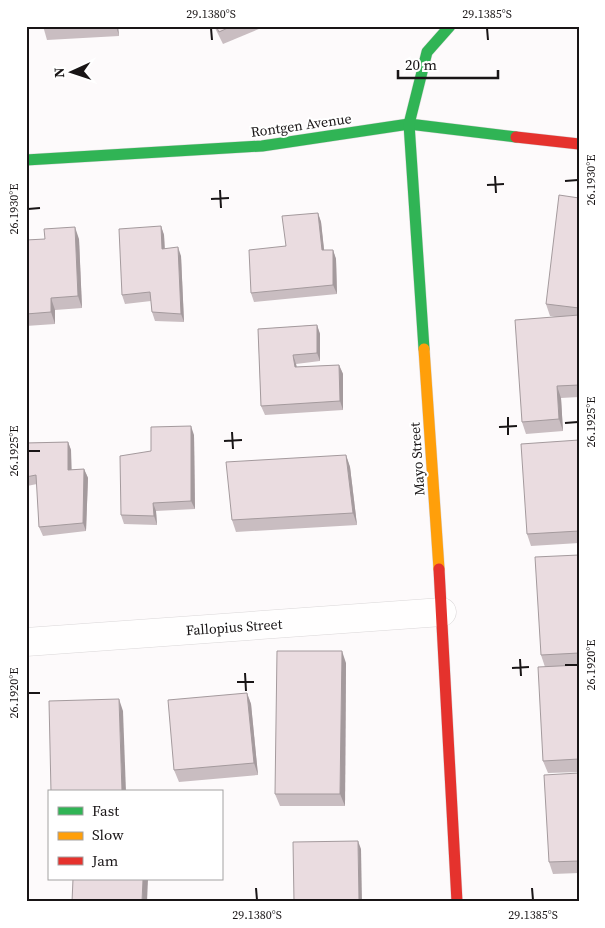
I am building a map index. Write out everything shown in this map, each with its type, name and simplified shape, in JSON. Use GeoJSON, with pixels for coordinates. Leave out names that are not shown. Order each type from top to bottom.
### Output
{"type":"FeatureCollection","features":[{"type":"Feature","properties":{"kind":"street","name":"Mayo Street"},"geometry":{"type":"LineString","coordinates":[[450,26],[427,52],[409,124],[442,612],[457,902]]}},
{"type":"Feature","properties":{"kind":"street","name":"Rontgen Avenue"},"geometry":{"type":"LineString","coordinates":[[26,160],[262,146],[409,124],[579,144]]}},
{"type":"Feature","properties":{"kind":"street","name":"Fallopius Street"},"geometry":{"type":"LineString","coordinates":[[26,642],[442,612]]}},
{"type":"Feature","properties":{"kind":"building"},"geometry":{"type":"Polygon","coordinates":[[[43,26],[76,26],[43,28],[43,26]]]}},
{"type":"Feature","properties":{"kind":"building"},"geometry":{"type":"Polygon","coordinates":[[[216,26],[232,26],[219,32],[216,26]]]}},
{"type":"Feature","properties":{"kind":"building"},"geometry":{"type":"Polygon","coordinates":[[[559,195],[579,198],[579,308],[546,304],[559,195]]]}},
{"type":"Feature","properties":{"kind":"building"},"geometry":{"type":"Polygon","coordinates":[[[318,213],[322,250],[333,250],[333,285],[251,293],[249,250],[286,246],[282,216],[318,213]]]}},
{"type":"Feature","properties":{"kind":"building"},"geometry":{"type":"Polygon","coordinates":[[[161,226],[162,249],[178,247],[181,314],[152,312],[150,292],[122,295],[119,229],[161,226]]]}},
{"type":"Feature","properties":{"kind":"building"},"geometry":{"type":"Polygon","coordinates":[[[75,227],[78,296],[51,298],[51,312],[26,314],[26,240],[45,239],[44,229],[75,227]]]}},
{"type":"Feature","properties":{"kind":"building"},"geometry":{"type":"Polygon","coordinates":[[[579,315],[579,385],[557,386],[559,419],[522,422],[515,320],[579,315]]]}},
{"type":"Feature","properties":{"kind":"building"},"geometry":{"type":"Polygon","coordinates":[[[317,325],[317,353],[293,355],[295,367],[339,365],[340,401],[261,406],[258,329],[317,325]]]}},
{"type":"Feature","properties":{"kind":"building"},"geometry":{"type":"Polygon","coordinates":[[[191,426],[191,501],[153,503],[154,516],[121,515],[120,456],[151,451],[151,427],[191,426]]]}},
{"type":"Feature","properties":{"kind":"building"},"geometry":{"type":"Polygon","coordinates":[[[579,440],[579,531],[527,534],[521,444],[579,440]]]}},
{"type":"Feature","properties":{"kind":"building"},"geometry":{"type":"Polygon","coordinates":[[[68,442],[68,470],[84,469],[83,523],[39,527],[36,475],[26,477],[26,443],[68,442]]]}},
{"type":"Feature","properties":{"kind":"building"},"geometry":{"type":"Polygon","coordinates":[[[346,455],[353,513],[232,520],[226,462],[346,455]]]}},
{"type":"Feature","properties":{"kind":"building"},"geometry":{"type":"Polygon","coordinates":[[[579,555],[579,653],[541,655],[535,557],[579,555]]]}},
{"type":"Feature","properties":{"kind":"building"},"geometry":{"type":"Polygon","coordinates":[[[277,651],[342,651],[340,794],[275,794],[277,651]]]}},
{"type":"Feature","properties":{"kind":"building"},"geometry":{"type":"Polygon","coordinates":[[[579,665],[579,759],[543,761],[538,667],[579,665]]]}},
{"type":"Feature","properties":{"kind":"building"},"geometry":{"type":"Polygon","coordinates":[[[247,693],[254,763],[174,770],[168,700],[247,693]]]}},
{"type":"Feature","properties":{"kind":"building"},"geometry":{"type":"Polygon","coordinates":[[[119,699],[122,790],[51,790],[49,701],[119,699]]]}},
{"type":"Feature","properties":{"kind":"building"},"geometry":{"type":"Polygon","coordinates":[[[579,773],[579,861],[549,862],[544,775],[579,773]]]}},
{"type":"Feature","properties":{"kind":"building"},"geometry":{"type":"Polygon","coordinates":[[[358,841],[359,902],[294,902],[293,842],[358,841]]]}},
{"type":"Feature","properties":{"kind":"building"},"geometry":{"type":"Polygon","coordinates":[[[73,880],[143,880],[142,902],[72,902],[73,880]]]}},
{"type":"Feature","properties":{"kind":"traffic: fast"},"geometry":{"type":"LineString","coordinates":[[424,349],[409,124],[427,52],[450,26]]}},
{"type":"Feature","properties":{"kind":"traffic: fast"},"geometry":{"type":"LineString","coordinates":[[26,160],[262,146],[409,124],[516,137]]}},
{"type":"Feature","properties":{"kind":"traffic: slow"},"geometry":{"type":"LineString","coordinates":[[424,349],[439,569]]}},
{"type":"Feature","properties":{"kind":"traffic: jam"},"geometry":{"type":"LineString","coordinates":[[516,137],[579,144]]}},
{"type":"Feature","properties":{"kind":"traffic: jam"},"geometry":{"type":"LineString","coordinates":[[439,569],[457,902]]}}]}
